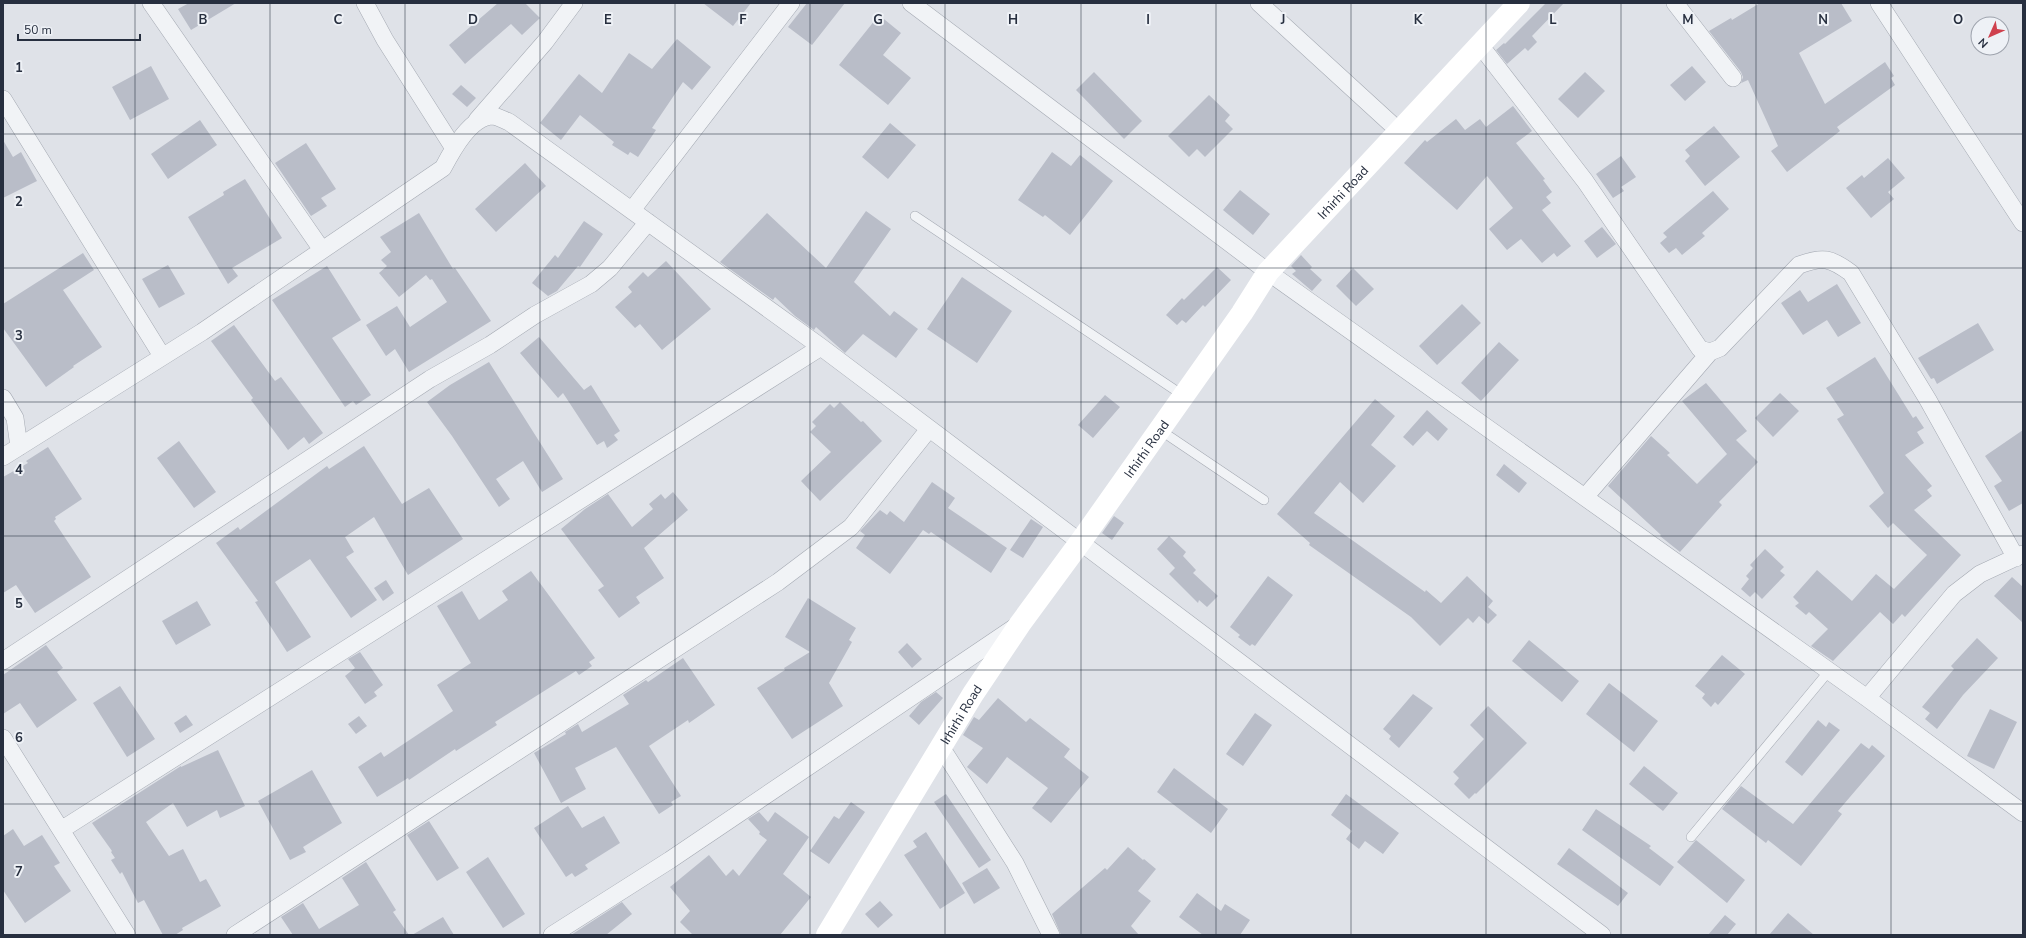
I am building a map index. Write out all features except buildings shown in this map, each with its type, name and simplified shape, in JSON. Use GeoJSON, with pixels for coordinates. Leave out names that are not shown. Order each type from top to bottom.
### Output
{"type":"FeatureCollection","features":[{"type":"Feature","properties":{"kind":"street"},"geometry":{"type":"LineString","coordinates":[[151,3],[322,250]]}},
{"type":"Feature","properties":{"kind":"street"},"geometry":{"type":"LineString","coordinates":[[366,3],[385,40],[453,148]]}},
{"type":"Feature","properties":{"kind":"street"},"geometry":{"type":"LineString","coordinates":[[3,457],[202,332],[443,168],[453,148],[545,42],[574,3]]}},
{"type":"Feature","properties":{"kind":"street"},"geometry":{"type":"LineString","coordinates":[[632,210],[791,3]]}},
{"type":"Feature","properties":{"kind":"street"},"geometry":{"type":"LineString","coordinates":[[911,3],[1268,272],[1867,698],[2023,813]]}},
{"type":"Feature","properties":{"kind":"street"},"geometry":{"type":"LineString","coordinates":[[1258,3],[1400,131]]}},
{"type":"Feature","properties":{"kind":"street","name":"Irhirhi Road"},"geometry":{"type":"LineString","coordinates":[[827,935],[973,694],[1020,624],[1184,396],[1242,313],[1268,272],[1519,3]]}},
{"type":"Feature","properties":{"kind":"street"},"geometry":{"type":"LineString","coordinates":[[1675,3],[1733,78]]}},
{"type":"Feature","properties":{"kind":"street"},"geometry":{"type":"LineString","coordinates":[[1879,3],[2023,223]]}},
{"type":"Feature","properties":{"kind":"street"},"geometry":{"type":"LineString","coordinates":[[1480,45],[1585,181],[1700,349],[1710,352]]}},
{"type":"Feature","properties":{"kind":"street"},"geometry":{"type":"LineString","coordinates":[[3,100],[162,356]]}},
{"type":"Feature","properties":{"kind":"street"},"geometry":{"type":"LineString","coordinates":[[477,120],[493,116],[509,122],[632,210],[821,347],[1081,541],[1602,935]]}},
{"type":"Feature","properties":{"kind":"street"},"geometry":{"type":"LineString","coordinates":[[3,661],[430,379],[490,345],[535,315],[591,284],[610,268],[648,222]]}},
{"type":"Feature","properties":{"kind":"street"},"geometry":{"type":"LineString","coordinates":[[1585,497],[1710,352],[1720,348],[1799,265],[1817,258],[1838,264],[1850,273],[1928,400],[2020,556],[1980,574],[1954,594],[1867,698]]}},
{"type":"Feature","properties":{"kind":"street"},"geometry":{"type":"LineString","coordinates":[[61,830],[821,347]]}},
{"type":"Feature","properties":{"kind":"street"},"geometry":{"type":"LineString","coordinates":[[3,398],[15,418],[19,447]]}},
{"type":"Feature","properties":{"kind":"street"},"geometry":{"type":"LineString","coordinates":[[235,935],[778,582],[851,527],[929,428]]}},
{"type":"Feature","properties":{"kind":"street"},"geometry":{"type":"LineString","coordinates":[[552,935],[670,860],[1020,624]]}},
{"type":"Feature","properties":{"kind":"street"},"geometry":{"type":"LineString","coordinates":[[3,738],[127,935]]}},
{"type":"Feature","properties":{"kind":"street"},"geometry":{"type":"LineString","coordinates":[[941,747],[1015,863],[1051,935]]}},
{"type":"Feature","properties":{"kind":"lane"},"geometry":{"type":"LineString","coordinates":[[915,216],[1184,396]]}},
{"type":"Feature","properties":{"kind":"lane"},"geometry":{"type":"LineString","coordinates":[[1160,430],[1264,500]]}},
{"type":"Feature","properties":{"kind":"lane"},"geometry":{"type":"LineString","coordinates":[[1691,837],[1829,671]]}}]}
